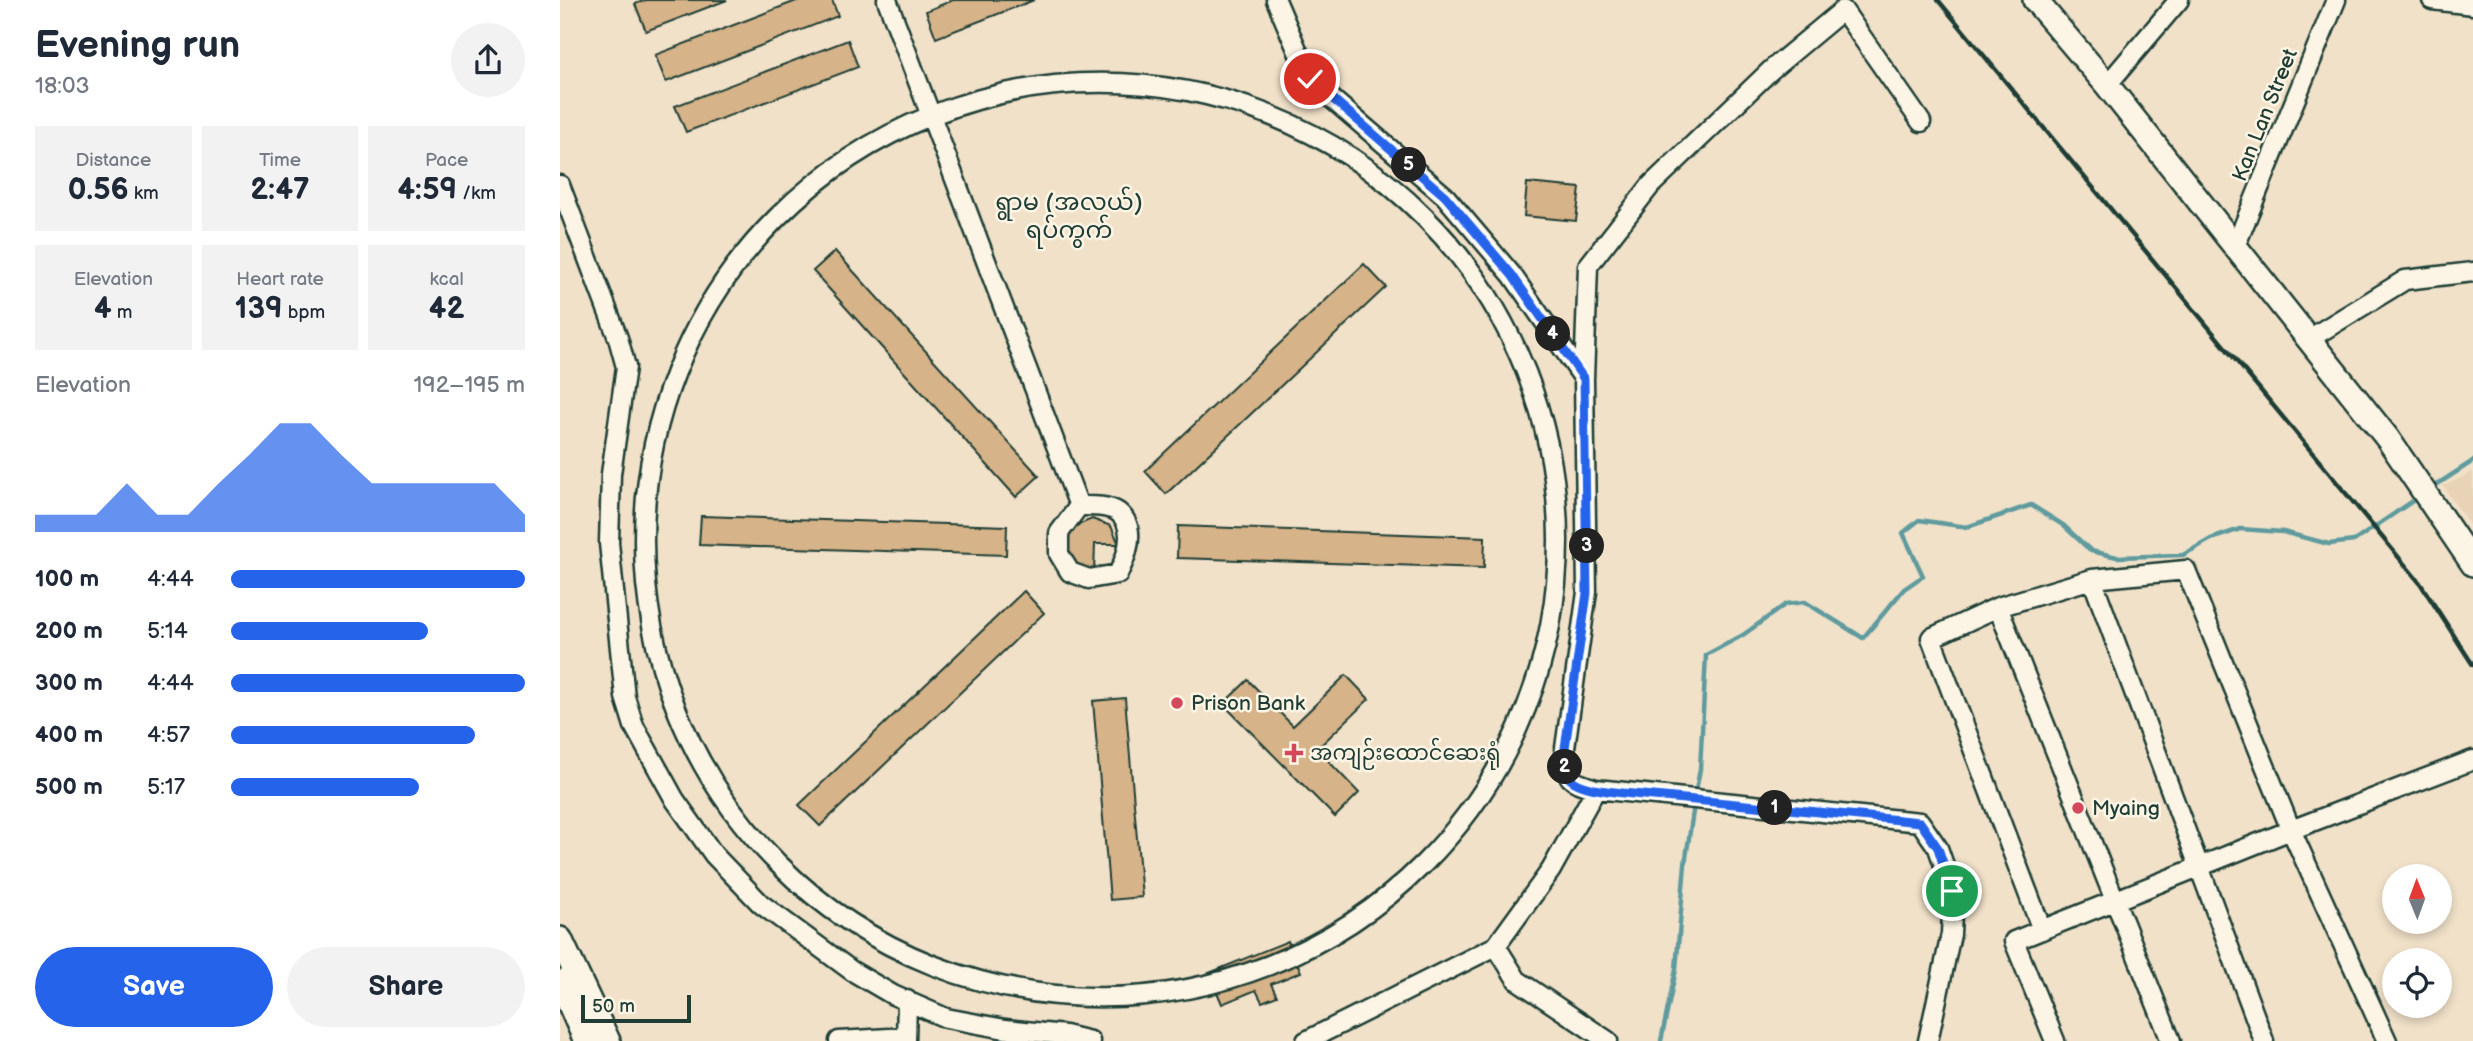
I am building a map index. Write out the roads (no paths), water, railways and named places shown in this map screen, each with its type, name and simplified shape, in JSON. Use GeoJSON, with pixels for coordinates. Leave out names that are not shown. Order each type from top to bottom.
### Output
{"type":"FeatureCollection","features":[{"type":"Feature","properties":{"kind":"main road"},"geometry":{"type":"LineString","coordinates":[[2035,0],[2107,85],[2388,439],[2473,564]]}},
{"type":"Feature","properties":{"kind":"main road"},"geometry":{"type":"LineString","coordinates":[[560,939],[608,1041]]}},
{"type":"Feature","properties":{"kind":"main road"},"geometry":{"type":"LineString","coordinates":[[560,982],[586,1041]]}},
{"type":"Feature","properties":{"kind":"street"},"geometry":{"type":"LineString","coordinates":[[887,0],[1079,506]]}},
{"type":"Feature","properties":{"kind":"street"},"geometry":{"type":"LineString","coordinates":[[1276,0],[1310,79],[1445,196],[1512,275],[1584,379]]}},
{"type":"Feature","properties":{"kind":"street"},"geometry":{"type":"LineString","coordinates":[[2107,85],[2179,0]]}},
{"type":"Feature","properties":{"kind":"street","name":"Kan Lan Street"},"geometry":{"type":"LineString","coordinates":[[2235,247],[2336,0]]}},
{"type":"Feature","properties":{"kind":"street"},"geometry":{"type":"LineString","coordinates":[[2432,0],[2473,5]]}},
{"type":"Feature","properties":{"kind":"street"},"geometry":{"type":"LineString","coordinates":[[1921,122],[1839,5],[1651,185],[1588,266],[1584,379],[1587,593],[1564,755],[1565,772],[1572,781],[1596,789],[1920,822],[1938,848],[1952,891],[1951,934],[1928,1041]]}},
{"type":"Feature","properties":{"kind":"street"},"geometry":{"type":"LineString","coordinates":[[1102,76],[1288,118],[1399,191],[1440,233],[1496,310],[1534,395],[1562,492],[1565,549],[1541,674],[1525,725],[1425,870],[1265,968],[1194,985],[1098,1002],[950,975],[900,953],[767,860],[674,721],[636,527],[657,454],[665,391],[752,238],[781,204],[837,167],[930,113],[1102,76]]}},
{"type":"Feature","properties":{"kind":"street"},"geometry":{"type":"LineString","coordinates":[[560,185],[618,338],[626,367],[611,474],[609,543],[625,697],[634,726],[675,800],[706,844],[761,904],[852,971],[946,1018],[1090,1041]]}},
{"type":"Feature","properties":{"kind":"street"},"geometry":{"type":"LineString","coordinates":[[2309,339],[2405,280],[2473,272]]}},
{"type":"Feature","properties":{"kind":"street"},"geometry":{"type":"LineString","coordinates":[[1079,506],[1100,506],[1117,511],[1129,526],[1128,554],[1118,574],[1089,579],[1070,572],[1059,554],[1059,533],[1079,506]]}},
{"type":"Feature","properties":{"kind":"street"},"geometry":{"type":"LineString","coordinates":[[2042,930],[1931,638],[1998,607],[2092,579],[2186,570],[2291,830],[2387,1041]]}},
{"type":"Feature","properties":{"kind":"street"},"geometry":{"type":"LineString","coordinates":[[2092,579],[2264,1041]]}},
{"type":"Feature","properties":{"kind":"street"},"geometry":{"type":"LineString","coordinates":[[1998,607],[2171,1041]]}},
{"type":"Feature","properties":{"kind":"street"},"geometry":{"type":"LineString","coordinates":[[2055,1041],[2014,941],[2473,760]]}},
{"type":"Feature","properties":{"kind":"street"},"geometry":{"type":"LineString","coordinates":[[1306,1041],[1496,946],[1551,870],[1596,789]]}},
{"type":"Feature","properties":{"kind":"street"},"geometry":{"type":"LineString","coordinates":[[1496,946],[1517,980],[1608,1041]]}},
{"type":"Feature","properties":{"kind":"street"},"geometry":{"type":"LineString","coordinates":[[839,1041],[906,1039],[906,1000]]}},
{"type":"Feature","properties":{"kind":"waterway"},"geometry":{"type":"LineString","coordinates":[[2430,489],[2473,461]]}},
{"type":"Feature","properties":{"kind":"waterway"},"geometry":{"type":"LineString","coordinates":[[1695,796],[1700,769],[1706,655],[1743,635],[1786,604],[1805,602],[1863,638],[1904,589],[1923,576],[1903,533],[1919,520],[1967,527],[2031,505],[2063,525],[2091,551],[2117,557],[2183,555],[2211,539],[2240,529],[2283,532],[2329,544],[2354,541],[2420,496]]}},
{"type":"Feature","properties":{"kind":"waterway"},"geometry":{"type":"LineString","coordinates":[[1661,1041],[1676,969],[1685,864],[1694,805]]}},
{"type":"Feature","properties":{"kind":"railway"},"geometry":{"type":"LineString","coordinates":[[1938,0],[2420,583],[2473,665]]}},
{"type":"Feature","properties":{"kind":"place","name":"Prison Bank"},"geometry":{"type":"Point","coordinates":[1177,703]}},
{"type":"Feature","properties":{"kind":"place","name":"အကျဉ်းထောင်ဆေးရုံ"},"geometry":{"type":"Point","coordinates":[1294,753]}},
{"type":"Feature","properties":{"kind":"place","name":"Myaing"},"geometry":{"type":"Point","coordinates":[2078,808]}},
{"type":"Feature","properties":{"kind":"district","name":"ရွာမ (အလယ်) ရပ်ကွက်"},"geometry":{"type":"Point","coordinates":[1069,216]}}]}
